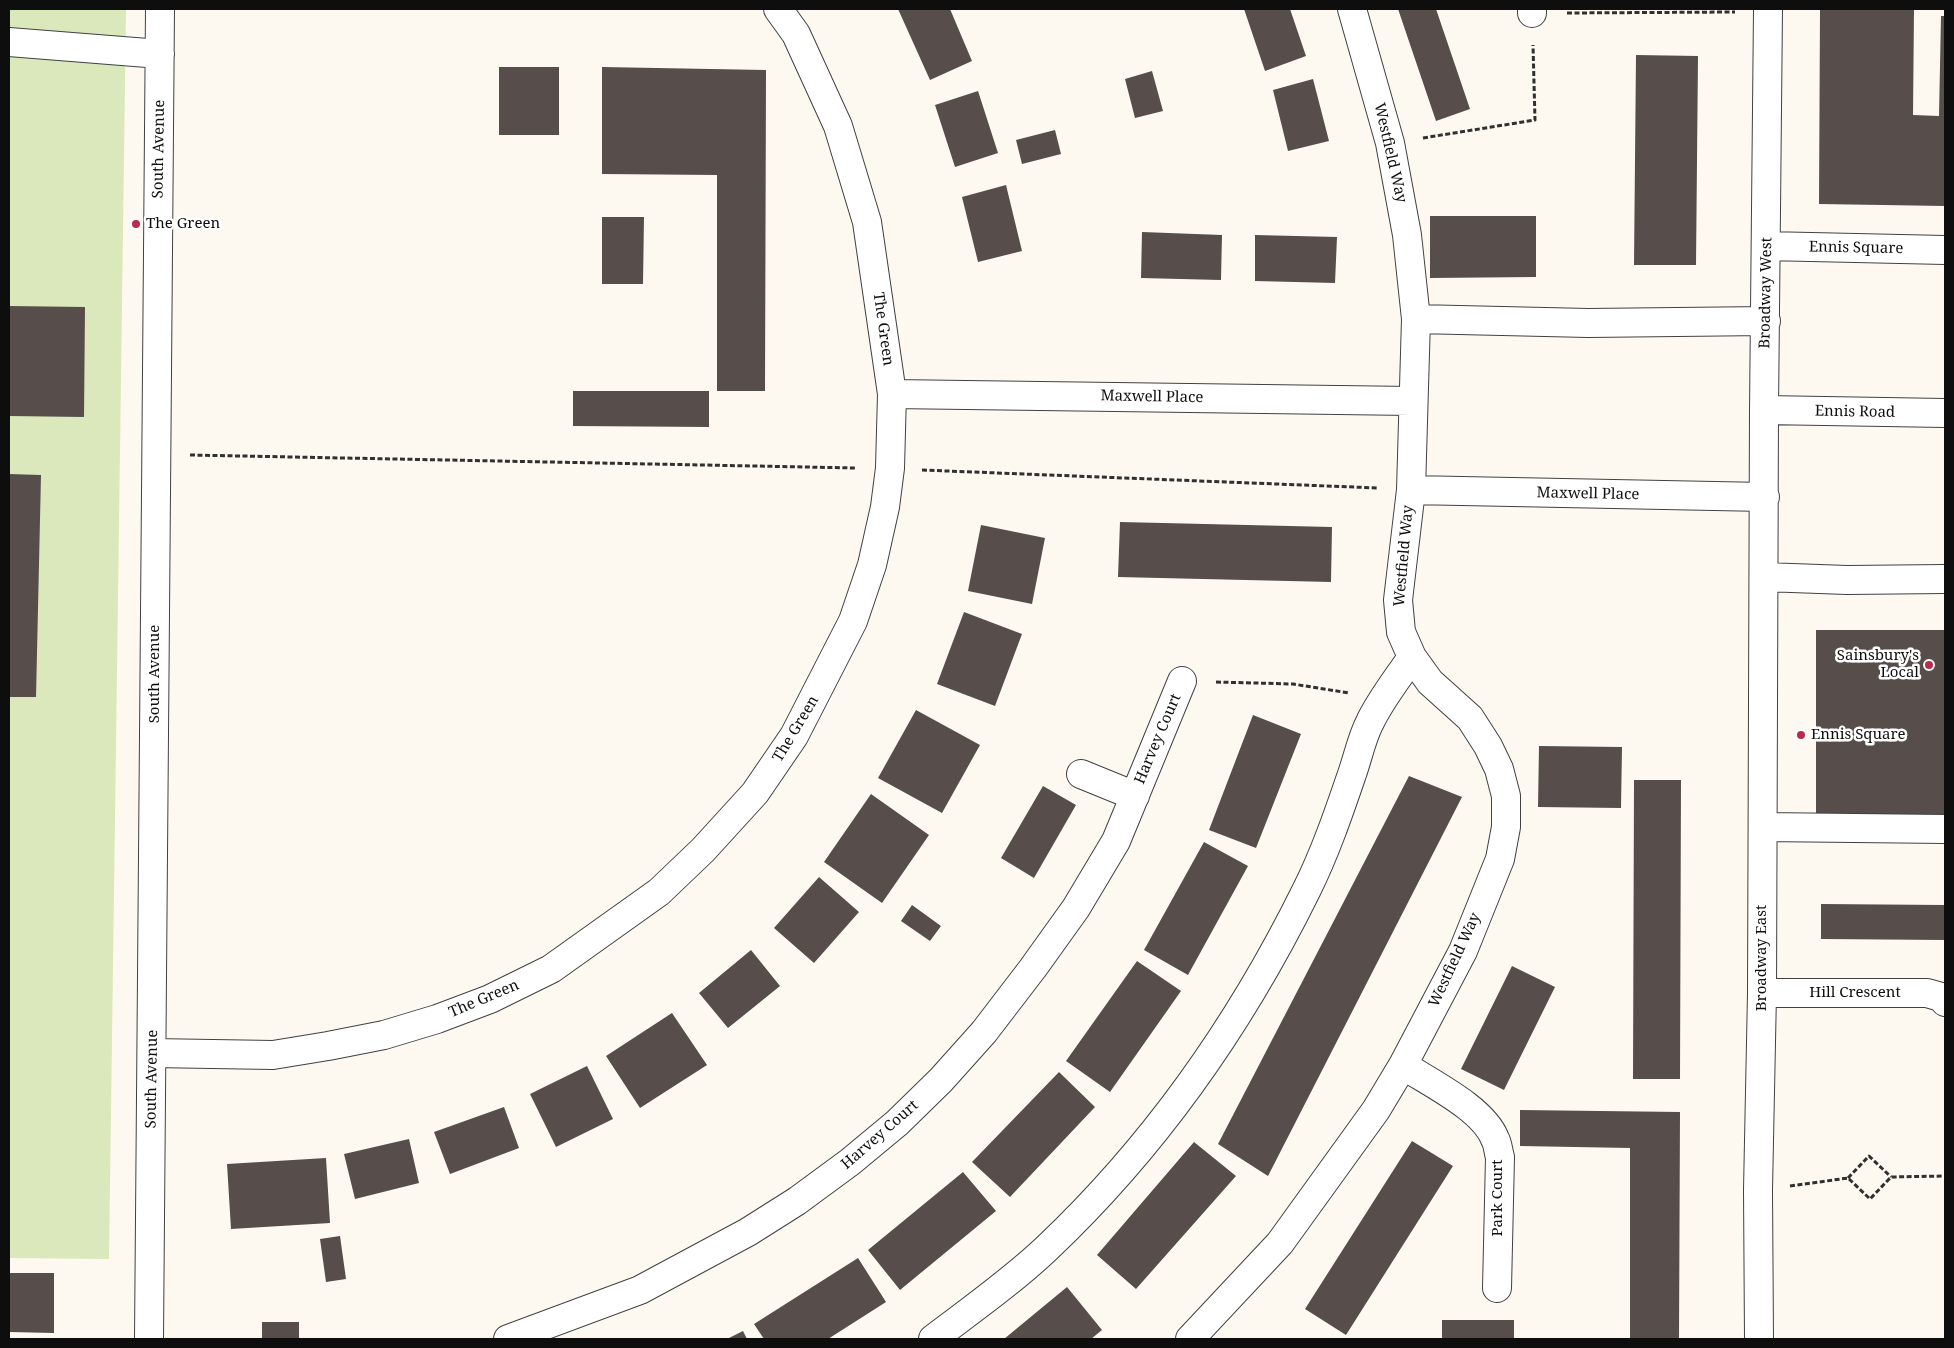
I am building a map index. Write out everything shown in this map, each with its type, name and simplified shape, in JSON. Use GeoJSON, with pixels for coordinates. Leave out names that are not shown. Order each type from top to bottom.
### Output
{"type":"FeatureCollection","features":[{"type":"Feature","properties":{"kind":"street","name":"South Avenue"},"geometry":{"type":"LineString","coordinates":[[149,1339],[160,9]]}},
{"type":"Feature","properties":{"kind":"street","name":"The Green"},"geometry":{"type":"LineString","coordinates":[[152,1053],[273,1055],[384,1035],[437,1019],[490,998],[551,969],[659,892],[703,850],[755,792],[798,728],[853,621],[872,565],[885,507],[890,468],[892,394],[867,222],[838,126],[796,34],[778,9]]}},
{"type":"Feature","properties":{"kind":"street","name":"Westfield Way"},"geometry":{"type":"LineString","coordinates":[[1190,1339],[1280,1243],[1376,1110],[1463,951],[1500,859],[1506,827],[1506,796],[1499,770],[1488,746],[1470,718],[1430,682],[1412,658],[1401,632],[1398,600],[1411,490],[1412,401],[1416,319],[1407,235],[1390,143],[1352,9]]}},
{"type":"Feature","properties":{"kind":"street","name":"Broadway West"},"geometry":{"type":"LineString","coordinates":[[1764,577],[1768,10]]}},
{"type":"Feature","properties":{"kind":"street"},"geometry":{"type":"LineString","coordinates":[[9,42],[160,54]]}},
{"type":"Feature","properties":{"kind":"street","name":"Ennis Square"},"geometry":{"type":"LineString","coordinates":[[1766,246],[1945,250]]}},
{"type":"Feature","properties":{"kind":"street"},"geometry":{"type":"LineString","coordinates":[[1416,319],[1588,323],[1766,321]]}},
{"type":"Feature","properties":{"kind":"street","name":"Maxwell Place"},"geometry":{"type":"LineString","coordinates":[[892,394],[1412,401]]}},
{"type":"Feature","properties":{"kind":"street","name":"Ennis Road"},"geometry":{"type":"LineString","coordinates":[[1764,410],[1945,414]]}},
{"type":"Feature","properties":{"kind":"street","name":"Maxwell Place"},"geometry":{"type":"LineString","coordinates":[[1411,490],[1764,498]]}},
{"type":"Feature","properties":{"kind":"street"},"geometry":{"type":"LineString","coordinates":[[1764,577],[1847,580],[1945,578]]}},
{"type":"Feature","properties":{"kind":"street","name":"Broadway East"},"geometry":{"type":"LineString","coordinates":[[1759,1339],[1758,1190],[1762,992],[1764,577]]}},
{"type":"Feature","properties":{"kind":"street"},"geometry":{"type":"LineString","coordinates":[[933,1339],[1045,1250],[1107,1188],[1168,1114],[1217,1045],[1267,966],[1308,887],[1342,804],[1370,722],[1412,658]]}},
{"type":"Feature","properties":{"kind":"street","name":"Harvey Court"},"geometry":{"type":"LineString","coordinates":[[508,1339],[640,1290],[741,1236],[797,1201],[850,1162],[897,1123],[941,1080],[984,1032],[1034,968],[1076,908],[1116,841],[1182,681]]}},
{"type":"Feature","properties":{"kind":"street","name":"Harvey Court"},"geometry":{"type":"LineString","coordinates":[[1081,774],[1134,796]]}},
{"type":"Feature","properties":{"kind":"street"},"geometry":{"type":"LineString","coordinates":[[1763,827],[1945,829]]}},
{"type":"Feature","properties":{"kind":"street","name":"Hill Crescent"},"geometry":{"type":"LineString","coordinates":[[1762,992],[1928,993],[1941,997],[1945,1002]]}},
{"type":"Feature","properties":{"kind":"street","name":"Park Court"},"geometry":{"type":"LineString","coordinates":[[1402,1065],[1473,1110],[1486,1123],[1495,1138],[1500,1157],[1497,1288]]}},
{"type":"Feature","properties":{"kind":"path"},"geometry":{"type":"LineString","coordinates":[[1390,143],[1535,120],[1532,11],[1768,10]]}},
{"type":"Feature","properties":{"kind":"path"},"geometry":{"type":"LineString","coordinates":[[157,455],[890,468],[1411,490]]}},
{"type":"Feature","properties":{"kind":"path"},"geometry":{"type":"LineString","coordinates":[[1182,681],[1186,673],[1219,682],[1269,682],[1343,691],[1383,701]]}},
{"type":"Feature","properties":{"kind":"path"},"geometry":{"type":"LineString","coordinates":[[1758,1190],[1848,1178],[1869,1156],[1891,1177],[1945,1176]]}},
{"type":"Feature","properties":{"kind":"path"},"geometry":{"type":"LineString","coordinates":[[1848,1178],[1870,1199],[1891,1177]]}},
{"type":"Feature","properties":{"kind":"green space"},"geometry":{"type":"Polygon","coordinates":[[[9,9],[126,9],[109,1259],[9,1258],[9,9]]]}},
{"type":"Feature","properties":{"kind":"building"},"geometry":{"type":"Polygon","coordinates":[[[898,9],[950,9],[972,61],[930,80],[898,9]]]}},
{"type":"Feature","properties":{"kind":"building"},"geometry":{"type":"Polygon","coordinates":[[[1244,9],[1290,9],[1306,56],[1265,71],[1244,9]]]}},
{"type":"Feature","properties":{"kind":"building"},"geometry":{"type":"Polygon","coordinates":[[[1398,9],[1436,9],[1470,109],[1436,121],[1398,9]]]}},
{"type":"Feature","properties":{"kind":"building"},"geometry":{"type":"Polygon","coordinates":[[[1820,9],[1914,9],[1913,115],[1939,116],[1941,16],[1945,16],[1945,206],[1819,204],[1820,9]]]}},
{"type":"Feature","properties":{"kind":"building"},"geometry":{"type":"Polygon","coordinates":[[[1636,55],[1698,56],[1696,265],[1634,265],[1636,55]]]}},
{"type":"Feature","properties":{"kind":"building"},"geometry":{"type":"Polygon","coordinates":[[[499,67],[559,67],[559,135],[499,135],[499,67]]]}},
{"type":"Feature","properties":{"kind":"building"},"geometry":{"type":"Polygon","coordinates":[[[602,67],[766,70],[765,391],[717,391],[717,175],[602,174],[602,67]]]}},
{"type":"Feature","properties":{"kind":"building"},"geometry":{"type":"Polygon","coordinates":[[[1152,71],[1163,111],[1135,118],[1125,79],[1152,71]]]}},
{"type":"Feature","properties":{"kind":"building"},"geometry":{"type":"Polygon","coordinates":[[[1313,79],[1329,141],[1288,151],[1273,90],[1313,79]]]}},
{"type":"Feature","properties":{"kind":"building"},"geometry":{"type":"Polygon","coordinates":[[[978,91],[998,153],[955,167],[935,105],[978,91]]]}},
{"type":"Feature","properties":{"kind":"building"},"geometry":{"type":"Polygon","coordinates":[[[1055,130],[1061,154],[1022,164],[1016,140],[1055,130]]]}},
{"type":"Feature","properties":{"kind":"building"},"geometry":{"type":"Polygon","coordinates":[[[1006,185],[1022,251],[978,262],[962,197],[1006,185]]]}},
{"type":"Feature","properties":{"kind":"building"},"geometry":{"type":"Polygon","coordinates":[[[1430,216],[1536,216],[1536,277],[1430,278],[1430,216]]]}},
{"type":"Feature","properties":{"kind":"building"},"geometry":{"type":"Polygon","coordinates":[[[602,217],[644,217],[643,284],[602,284],[602,217]]]}},
{"type":"Feature","properties":{"kind":"building"},"geometry":{"type":"Polygon","coordinates":[[[1142,232],[1222,235],[1221,280],[1141,278],[1142,232]]]}},
{"type":"Feature","properties":{"kind":"building"},"geometry":{"type":"Polygon","coordinates":[[[1255,235],[1337,237],[1335,283],[1255,281],[1255,235]]]}},
{"type":"Feature","properties":{"kind":"building"},"geometry":{"type":"Polygon","coordinates":[[[9,306],[85,307],[84,417],[9,416],[9,306]]]}},
{"type":"Feature","properties":{"kind":"building"},"geometry":{"type":"Polygon","coordinates":[[[573,391],[709,391],[709,427],[573,426],[573,391]]]}},
{"type":"Feature","properties":{"kind":"building"},"geometry":{"type":"Polygon","coordinates":[[[9,474],[41,475],[36,697],[9,697],[9,474]]]}},
{"type":"Feature","properties":{"kind":"building"},"geometry":{"type":"Polygon","coordinates":[[[1120,522],[1332,527],[1331,582],[1118,577],[1120,522]]]}},
{"type":"Feature","properties":{"kind":"building"},"geometry":{"type":"Polygon","coordinates":[[[981,525],[1045,538],[1032,604],[968,591],[981,525]]]}},
{"type":"Feature","properties":{"kind":"building"},"geometry":{"type":"Polygon","coordinates":[[[964,612],[1022,634],[995,706],[937,684],[964,612]]]}},
{"type":"Feature","properties":{"kind":"building"},"geometry":{"type":"Polygon","coordinates":[[[1816,630],[1945,630],[1945,818],[1816,818],[1816,630]]]}},
{"type":"Feature","properties":{"kind":"building"},"geometry":{"type":"Polygon","coordinates":[[[916,710],[980,745],[942,813],[878,778],[916,710]]]}},
{"type":"Feature","properties":{"kind":"building"},"geometry":{"type":"Polygon","coordinates":[[[1253,715],[1301,734],[1256,848],[1209,830],[1253,715]]]}},
{"type":"Feature","properties":{"kind":"building"},"geometry":{"type":"Polygon","coordinates":[[[1539,746],[1622,747],[1621,808],[1538,807],[1539,746]]]}},
{"type":"Feature","properties":{"kind":"building"},"geometry":{"type":"Polygon","coordinates":[[[1409,776],[1462,797],[1268,1176],[1218,1144],[1409,776]]]}},
{"type":"Feature","properties":{"kind":"building"},"geometry":{"type":"Polygon","coordinates":[[[1634,780],[1681,780],[1680,1079],[1633,1079],[1634,780]]]}},
{"type":"Feature","properties":{"kind":"building"},"geometry":{"type":"Polygon","coordinates":[[[1043,786],[1076,805],[1034,878],[1001,858],[1043,786]]]}},
{"type":"Feature","properties":{"kind":"building"},"geometry":{"type":"Polygon","coordinates":[[[871,794],[929,835],[882,903],[824,862],[871,794]]]}},
{"type":"Feature","properties":{"kind":"building"},"geometry":{"type":"Polygon","coordinates":[[[1204,842],[1248,866],[1188,975],[1144,950],[1204,842]]]}},
{"type":"Feature","properties":{"kind":"building"},"geometry":{"type":"Polygon","coordinates":[[[819,877],[859,912],[814,963],[774,928],[819,877]]]}},
{"type":"Feature","properties":{"kind":"building"},"geometry":{"type":"Polygon","coordinates":[[[1821,904],[1945,905],[1945,940],[1821,939],[1821,904]]]}},
{"type":"Feature","properties":{"kind":"building"},"geometry":{"type":"Polygon","coordinates":[[[912,905],[941,926],[930,941],[901,921],[912,905]]]}},
{"type":"Feature","properties":{"kind":"building"},"geometry":{"type":"Polygon","coordinates":[[[751,950],[780,986],[728,1028],[699,993],[751,950]]]}},
{"type":"Feature","properties":{"kind":"building"},"geometry":{"type":"Polygon","coordinates":[[[1137,961],[1181,991],[1110,1092],[1066,1061],[1137,961]]]}},
{"type":"Feature","properties":{"kind":"building"},"geometry":{"type":"Polygon","coordinates":[[[1512,966],[1555,987],[1504,1090],[1461,1069],[1512,966]]]}},
{"type":"Feature","properties":{"kind":"building"},"geometry":{"type":"Polygon","coordinates":[[[672,1013],[707,1065],[640,1108],[606,1056],[672,1013]]]}},
{"type":"Feature","properties":{"kind":"building"},"geometry":{"type":"Polygon","coordinates":[[[587,1066],[613,1119],[556,1147],[530,1094],[587,1066]]]}},
{"type":"Feature","properties":{"kind":"building"},"geometry":{"type":"Polygon","coordinates":[[[1059,1072],[1095,1107],[1010,1197],[972,1162],[1059,1072]]]}},
{"type":"Feature","properties":{"kind":"building"},"geometry":{"type":"Polygon","coordinates":[[[504,1107],[519,1148],[450,1174],[434,1132],[504,1107]]]}},
{"type":"Feature","properties":{"kind":"building"},"geometry":{"type":"Polygon","coordinates":[[[1520,1110],[1680,1112],[1679,1339],[1630,1339],[1630,1148],[1520,1146],[1520,1110]]]}},
{"type":"Feature","properties":{"kind":"building"},"geometry":{"type":"Polygon","coordinates":[[[409,1139],[419,1183],[355,1199],[344,1154],[409,1139]]]}},
{"type":"Feature","properties":{"kind":"building"},"geometry":{"type":"Polygon","coordinates":[[[1412,1141],[1453,1166],[1346,1335],[1305,1309],[1412,1141]]]}},
{"type":"Feature","properties":{"kind":"building"},"geometry":{"type":"Polygon","coordinates":[[[1194,1142],[1236,1176],[1136,1289],[1097,1255],[1194,1142]]]}},
{"type":"Feature","properties":{"kind":"building"},"geometry":{"type":"Polygon","coordinates":[[[326,1158],[330,1223],[231,1229],[227,1164],[326,1158]]]}},
{"type":"Feature","properties":{"kind":"building"},"geometry":{"type":"Polygon","coordinates":[[[963,1172],[996,1211],[900,1290],[868,1250],[963,1172]]]}},
{"type":"Feature","properties":{"kind":"building"},"geometry":{"type":"Polygon","coordinates":[[[340,1236],[346,1279],[326,1282],[320,1239],[340,1236]]]}},
{"type":"Feature","properties":{"kind":"building"},"geometry":{"type":"Polygon","coordinates":[[[858,1258],[886,1302],[828,1339],[764,1339],[754,1324],[858,1258]]]}},
{"type":"Feature","properties":{"kind":"building"},"geometry":{"type":"Polygon","coordinates":[[[9,1273],[54,1273],[54,1333],[9,1332],[9,1273]]]}},
{"type":"Feature","properties":{"kind":"building"},"geometry":{"type":"Polygon","coordinates":[[[1067,1287],[1102,1330],[1091,1339],[1004,1339],[1067,1287]]]}},
{"type":"Feature","properties":{"kind":"building"},"geometry":{"type":"Polygon","coordinates":[[[1442,1320],[1514,1320],[1514,1339],[1442,1339],[1442,1320]]]}},
{"type":"Feature","properties":{"kind":"building"},"geometry":{"type":"Polygon","coordinates":[[[262,1322],[299,1322],[299,1339],[262,1339],[262,1322]]]}},
{"type":"Feature","properties":{"kind":"building"},"geometry":{"type":"Polygon","coordinates":[[[743,1331],[747,1339],[727,1339],[743,1331]]]}},
{"type":"Feature","properties":{"kind":"place","name":"The Green"},"geometry":{"type":"Point","coordinates":[136,224]}},
{"type":"Feature","properties":{"kind":"place","name":"Sainsbury's Local"},"geometry":{"type":"Point","coordinates":[1929,665]}},
{"type":"Feature","properties":{"kind":"place","name":"Ennis Square"},"geometry":{"type":"Point","coordinates":[1801,735]}}]}
